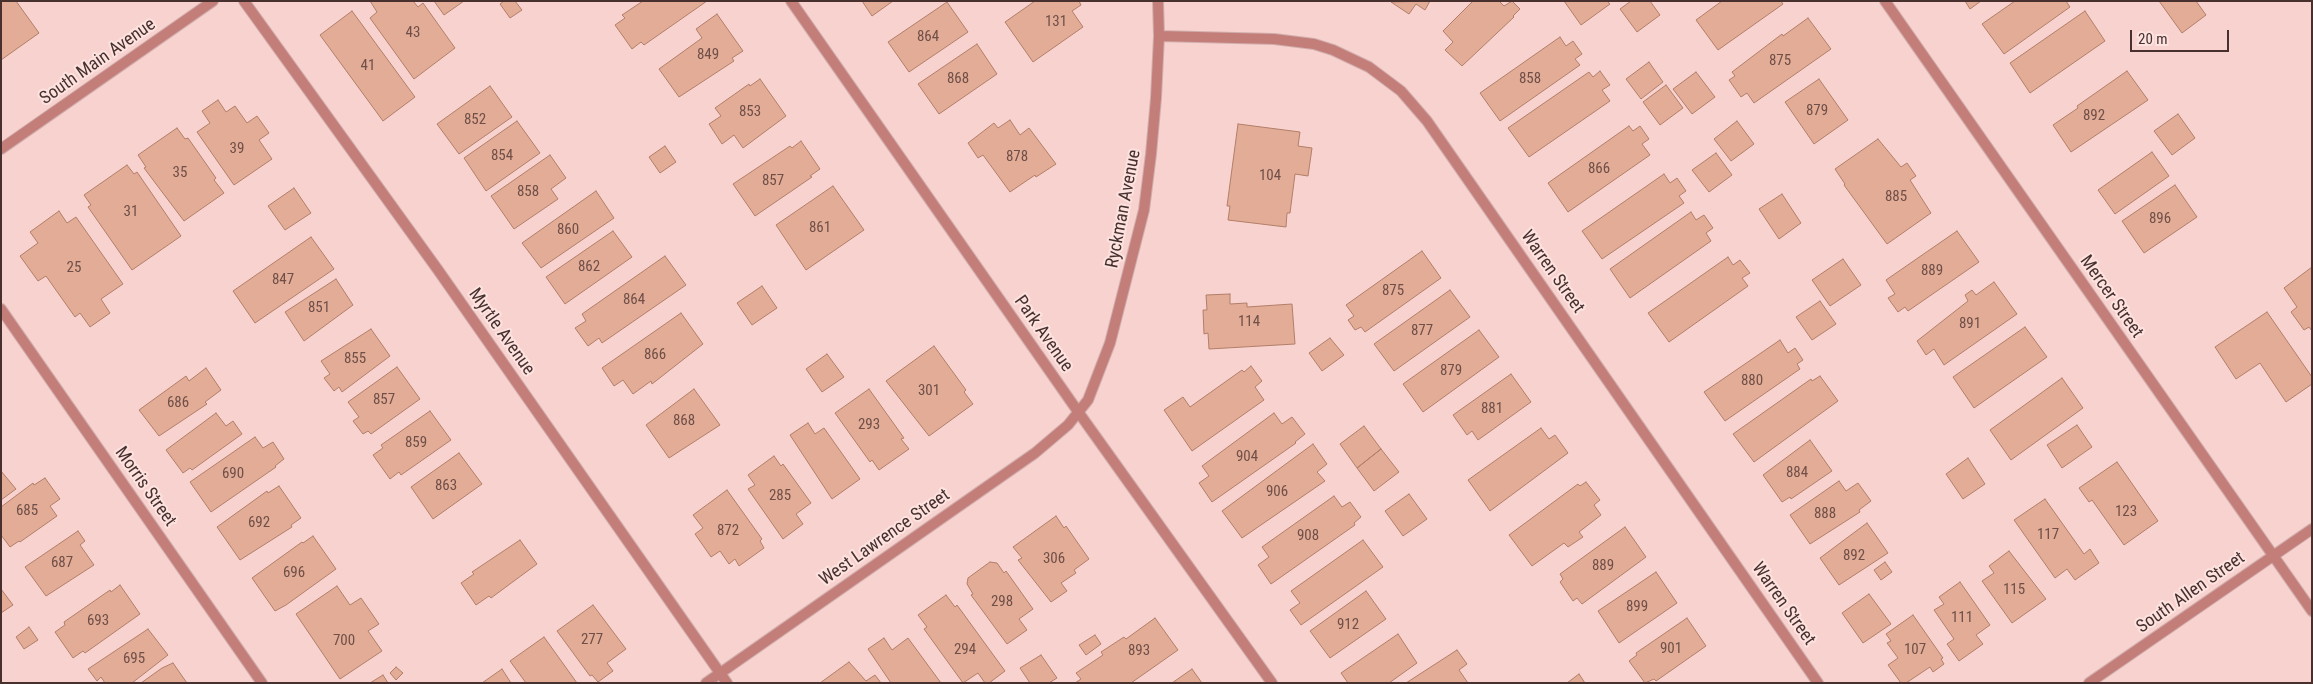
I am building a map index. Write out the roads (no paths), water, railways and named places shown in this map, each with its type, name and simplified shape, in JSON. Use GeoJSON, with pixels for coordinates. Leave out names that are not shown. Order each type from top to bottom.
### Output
{"type":"FeatureCollection","features":[{"type":"Feature","properties":{"kind":"street","name":"South Main Avenue"},"geometry":{"type":"LineString","coordinates":[[1,149],[212,1]]}},
{"type":"Feature","properties":{"kind":"street","name":"Myrtle Avenue"},"geometry":{"type":"LineString","coordinates":[[244,1],[438,270],[727,683]]}},
{"type":"Feature","properties":{"kind":"street","name":"Park Avenue"},"geometry":{"type":"LineString","coordinates":[[791,1],[1078,413],[1272,683]]}},
{"type":"Feature","properties":{"kind":"street","name":"Ryckman Avenue"},"geometry":{"type":"LineString","coordinates":[[1078,413],[1097,381],[1110,343],[1138,236],[1151,154],[1159,36],[1158,1]]}},
{"type":"Feature","properties":{"kind":"street","name":"Mercer Street"},"geometry":{"type":"LineString","coordinates":[[1884,1],[2312,611]]}},
{"type":"Feature","properties":{"kind":"street","name":"Warren Street"},"geometry":{"type":"LineString","coordinates":[[1159,36],[1274,39],[1314,44],[1352,58],[1369,67],[1401,91],[1433,130],[1818,683]]}},
{"type":"Feature","properties":{"kind":"street","name":"Morris Street"},"geometry":{"type":"LineString","coordinates":[[1,309],[262,683]]}},
{"type":"Feature","properties":{"kind":"street","name":"West Lawrence Street"},"geometry":{"type":"LineString","coordinates":[[706,683],[1035,453],[1056,436],[1078,413]]}},
{"type":"Feature","properties":{"kind":"street","name":"South Allen Street"},"geometry":{"type":"LineString","coordinates":[[2089,683],[2312,529]]}}]}
